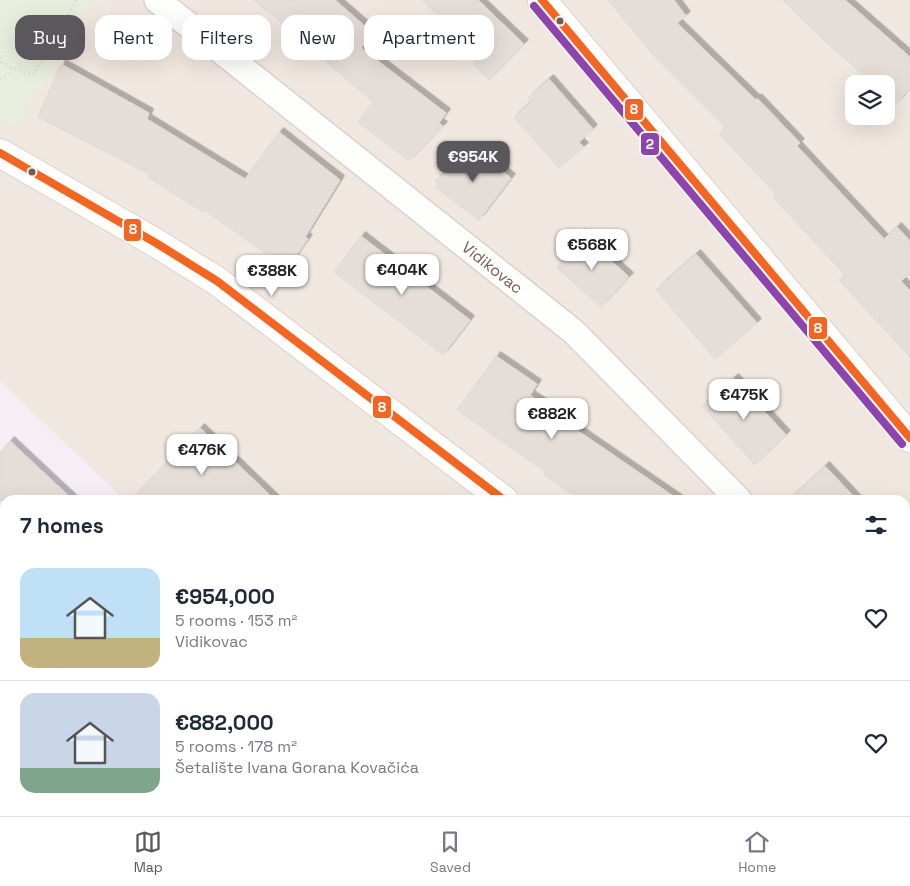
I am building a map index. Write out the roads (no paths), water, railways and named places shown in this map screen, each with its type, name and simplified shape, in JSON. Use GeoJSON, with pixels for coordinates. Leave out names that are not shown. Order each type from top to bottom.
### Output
{"type":"FeatureCollection","features":[{"type":"Feature","properties":{"kind":"street","name":"Vidikovac"},"geometry":{"type":"LineString","coordinates":[[157,0],[574,332],[734,495]]}},
{"type":"Feature","properties":{"kind":"street"},"geometry":{"type":"LineString","coordinates":[[542,0],[910,438]]}},
{"type":"Feature","properties":{"kind":"street"},"geometry":{"type":"LineString","coordinates":[[0,153],[156,243],[216,281],[497,495]]}}]}
